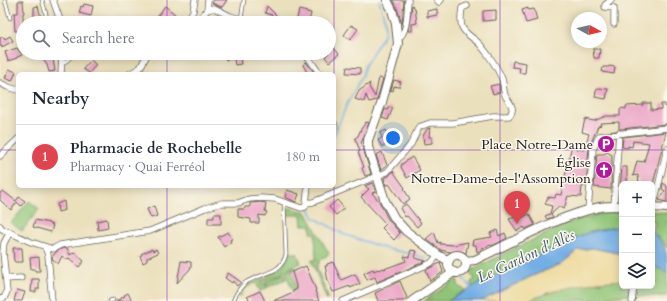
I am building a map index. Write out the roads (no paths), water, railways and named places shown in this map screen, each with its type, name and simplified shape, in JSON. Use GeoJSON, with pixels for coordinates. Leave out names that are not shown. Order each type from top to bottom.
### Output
{"type":"FeatureCollection","features":[{"type":"Feature","properties":{"kind":"main road"},"geometry":{"type":"LineString","coordinates":[[387,0],[396,24],[398,44],[382,102],[368,140],[370,156],[385,201],[395,219],[406,231],[444,258],[454,272]]}},
{"type":"Feature","properties":{"kind":"main road"},"geometry":{"type":"LineString","coordinates":[[387,0],[393,36],[387,80]]}},
{"type":"Feature","properties":{"kind":"main road"},"geometry":{"type":"LineString","coordinates":[[466,261],[475,260],[576,214],[602,207],[618,206]]}},
{"type":"Feature","properties":{"kind":"main road"},"geometry":{"type":"LineString","coordinates":[[655,209],[667,208]]}},
{"type":"Feature","properties":{"kind":"main road"},"geometry":{"type":"LineString","coordinates":[[444,258],[457,255],[466,261]]}},
{"type":"Feature","properties":{"kind":"main road"},"geometry":{"type":"LineString","coordinates":[[412,301],[454,272],[458,273],[463,270],[466,266],[466,261]]}},
{"type":"Feature","properties":{"kind":"street"},"geometry":{"type":"LineString","coordinates":[[53,0],[59,16]]}},
{"type":"Feature","properties":{"kind":"street"},"geometry":{"type":"LineString","coordinates":[[190,16],[193,11],[195,0]]}},
{"type":"Feature","properties":{"kind":"street"},"geometry":{"type":"LineString","coordinates":[[202,16],[207,10],[208,0]]}},
{"type":"Feature","properties":{"kind":"street"},"geometry":{"type":"LineString","coordinates":[[398,38],[401,37],[404,32],[408,0]]}},
{"type":"Feature","properties":{"kind":"street"},"geometry":{"type":"LineString","coordinates":[[437,0],[439,2],[441,0]]}},
{"type":"Feature","properties":{"kind":"street"},"geometry":{"type":"LineString","coordinates":[[611,0],[604,7],[614,8],[614,24]]}},
{"type":"Feature","properties":{"kind":"street"},"geometry":{"type":"LineString","coordinates":[[306,203],[313,202],[387,172],[411,144],[419,127],[430,123],[453,122],[493,116],[509,116],[511,114],[512,108],[510,101],[506,97],[502,79],[482,45],[462,27],[462,8],[467,6]]}},
{"type":"Feature","properties":{"kind":"street"},"geometry":{"type":"LineString","coordinates":[[207,10],[214,8],[230,16]]}},
{"type":"Feature","properties":{"kind":"street"},"geometry":{"type":"LineString","coordinates":[[61,60],[61,72]]}},
{"type":"Feature","properties":{"kind":"street"},"geometry":{"type":"LineString","coordinates":[[133,72],[140,68],[143,60]]}},
{"type":"Feature","properties":{"kind":"street"},"geometry":{"type":"LineString","coordinates":[[310,60],[319,72]]}},
{"type":"Feature","properties":{"kind":"street"},"geometry":{"type":"LineString","coordinates":[[0,83],[16,89]]}},
{"type":"Feature","properties":{"kind":"street"},"geometry":{"type":"LineString","coordinates":[[588,210],[593,149],[599,136],[667,128]]}},
{"type":"Feature","properties":{"kind":"street"},"geometry":{"type":"LineString","coordinates":[[618,206],[619,133]]}},
{"type":"Feature","properties":{"kind":"street"},"geometry":{"type":"LineString","coordinates":[[0,156],[16,141]]}},
{"type":"Feature","properties":{"kind":"street"},"geometry":{"type":"LineString","coordinates":[[655,197],[667,149]]}},
{"type":"Feature","properties":{"kind":"street"},"geometry":{"type":"LineString","coordinates":[[0,226],[2,229],[53,249],[60,245],[150,231],[204,208],[222,203],[238,203],[249,199],[261,198],[275,199],[301,208],[304,207],[306,203],[308,188]]}},
{"type":"Feature","properties":{"kind":"street"},"geometry":{"type":"LineString","coordinates":[[0,299],[4,298],[7,292],[3,252],[4,243],[10,232]]}},
{"type":"Feature","properties":{"kind":"street"},"geometry":{"type":"LineString","coordinates":[[45,247],[48,255],[52,301]]}},
{"type":"Feature","properties":{"kind":"street"},"geometry":{"type":"LineString","coordinates":[[343,301],[444,258]]}},
{"type":"Feature","properties":{"kind":"street"},"geometry":{"type":"LineString","coordinates":[[6,278],[21,278]]}},
{"type":"Feature","properties":{"kind":"street"},"geometry":{"type":"LineString","coordinates":[[632,299],[634,289]]}},
{"type":"Feature","properties":{"kind":"lane"},"geometry":{"type":"LineString","coordinates":[[5,0],[10,18]]}},
{"type":"Feature","properties":{"kind":"lane"},"geometry":{"type":"LineString","coordinates":[[42,0],[46,16]]}},
{"type":"Feature","properties":{"kind":"lane"},"geometry":{"type":"LineString","coordinates":[[241,16],[244,0]]}},
{"type":"Feature","properties":{"kind":"lane"},"geometry":{"type":"LineString","coordinates":[[61,65],[67,60]]}},
{"type":"Feature","properties":{"kind":"lane"},"geometry":{"type":"LineString","coordinates":[[233,301],[243,285],[268,274],[284,262],[286,246],[284,202]]}},
{"type":"Feature","properties":{"kind":"water"},"geometry":{"type":"Polygon","coordinates":[[[619,227],[619,253],[593,248],[578,250],[561,264],[530,277],[481,301],[448,301],[486,279],[590,232],[619,227]]]}},
{"type":"Feature","properties":{"kind":"water"},"geometry":{"type":"Polygon","coordinates":[[[655,235],[661,241],[665,249],[667,272],[656,267],[655,235]]]}},
{"type":"Feature","properties":{"kind":"waterway"},"geometry":{"type":"LineString","coordinates":[[336,131],[347,104],[362,76],[365,65],[385,33],[385,21],[379,0]]}},
{"type":"Feature","properties":{"kind":"waterway"},"geometry":{"type":"LineString","coordinates":[[309,204],[313,217],[343,234],[387,249],[412,254]]}},
{"type":"Feature","properties":{"kind":"waterway"},"geometry":{"type":"LineString","coordinates":[[415,255],[426,258]]}},
{"type":"Feature","properties":{"kind":"waterway"},"geometry":{"type":"LineString","coordinates":[[461,276],[472,288]]}},
{"type":"Feature","properties":{"kind":"place","name":"Place Notre-Dame"},"geometry":{"type":"Point","coordinates":[606,144]}},
{"type":"Feature","properties":{"kind":"place","name":"Église Notre-Dame-de-l'Assomption"},"geometry":{"type":"Point","coordinates":[604,170]}},
{"type":"Feature","properties":{"kind":"place","name":"Pharmacie de Rochebelle"},"geometry":{"type":"Point","coordinates":[517,224]}},
{"type":"Feature","properties":{"kind":"water label","name":"Le Gardon d'Alès"},"geometry":{"type":"Point","coordinates":[526,256]}}]}
